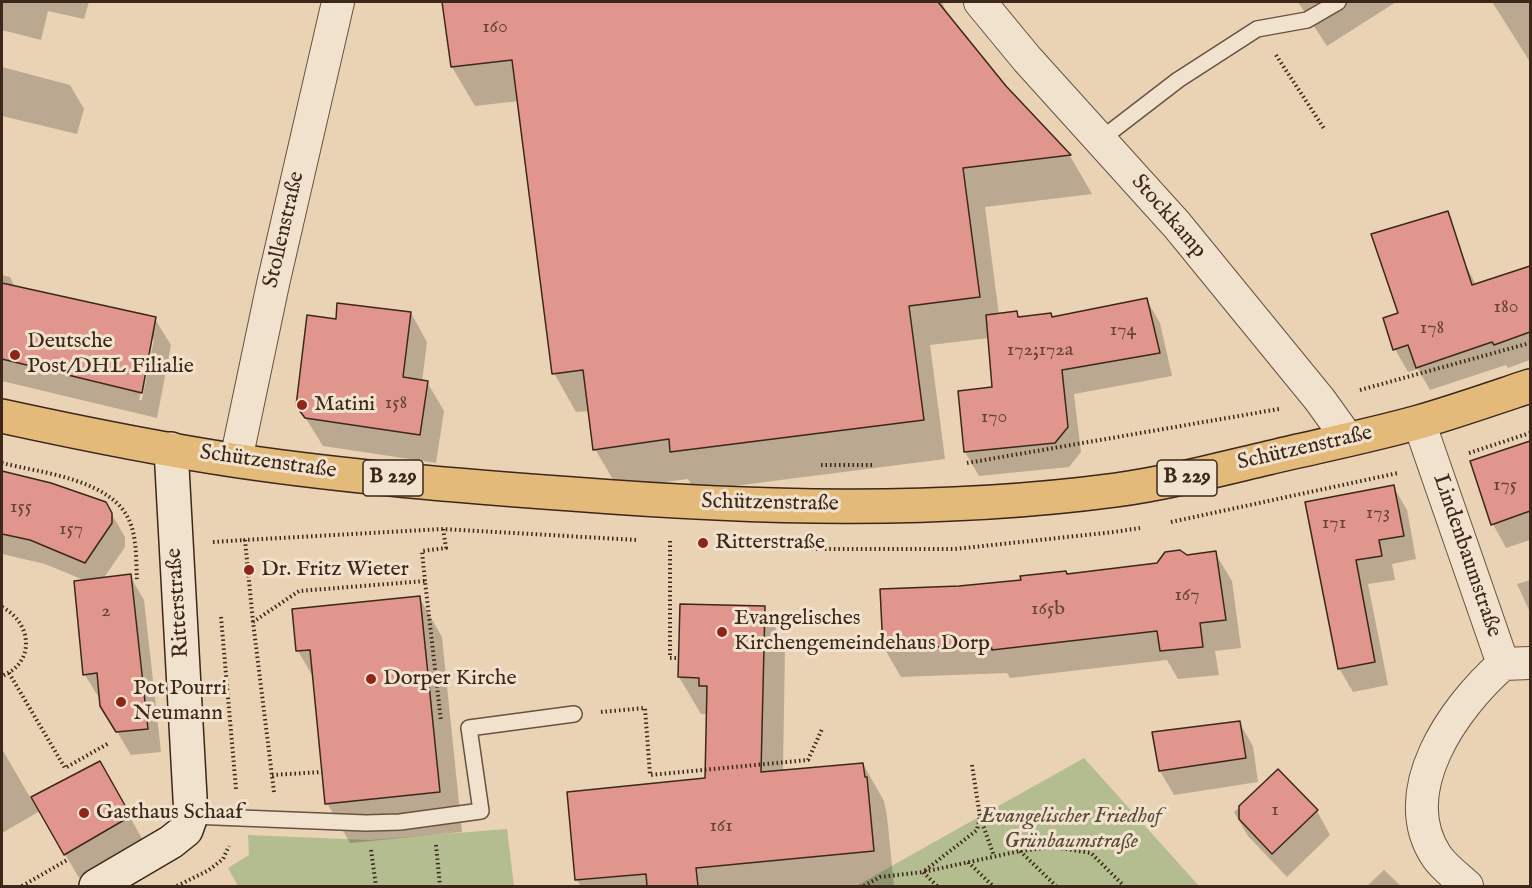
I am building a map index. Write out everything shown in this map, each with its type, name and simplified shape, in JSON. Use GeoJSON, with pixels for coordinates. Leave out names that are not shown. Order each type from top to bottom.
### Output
{"type":"FeatureCollection","features":[{"type":"Feature","properties":{"kind":"main road","name":"Schützenstraße"},"geometry":{"type":"LineString","coordinates":[[2,416],[236,460],[462,485],[616,498],[720,503],[832,506],[943,505],[1057,496],[1180,479],[1419,422],[1530,386]]}},
{"type":"Feature","properties":{"kind":"main road","name":"Ritterstraße"},"geometry":{"type":"LineString","coordinates":[[171,449],[191,816]]}},
{"type":"Feature","properties":{"kind":"main road"},"geometry":{"type":"LineString","coordinates":[[96,886],[171,842],[186,830],[191,816]]}},
{"type":"Feature","properties":{"kind":"street","name":"Stollenstraße"},"geometry":{"type":"LineString","coordinates":[[236,460],[273,284],[338,2]]}},
{"type":"Feature","properties":{"kind":"street","name":"Stockkamp"},"geometry":{"type":"LineString","coordinates":[[980,2],[1177,225],[1320,400],[1348,439]]}},
{"type":"Feature","properties":{"kind":"street","name":"Lindenbaumstraße"},"geometry":{"type":"LineString","coordinates":[[1419,422],[1517,664]]}},
{"type":"Feature","properties":{"kind":"street"},"geometry":{"type":"LineString","coordinates":[[1467,886],[1438,857],[1429,840],[1424,823],[1423,792],[1434,754],[1445,733],[1476,689],[1517,664]]}},
{"type":"Feature","properties":{"kind":"lane"},"geometry":{"type":"LineString","coordinates":[[1100,140],[1178,80],[1257,29],[1307,20],[1338,2]]}},
{"type":"Feature","properties":{"kind":"lane"},"geometry":{"type":"LineString","coordinates":[[191,816],[366,823],[434,819],[481,811],[469,728],[574,714]]}},
{"type":"Feature","properties":{"kind":"path"},"geometry":{"type":"LineString","coordinates":[[1283,64],[1325,130]]}},
{"type":"Feature","properties":{"kind":"path"},"geometry":{"type":"LineString","coordinates":[[966,463],[1252,415],[1320,400],[1530,343]]}},
{"type":"Feature","properties":{"kind":"path"},"geometry":{"type":"LineString","coordinates":[[2,463],[88,484],[107,494],[120,507],[131,524],[138,590]]}},
{"type":"Feature","properties":{"kind":"path"},"geometry":{"type":"LineString","coordinates":[[813,465],[884,465]]}},
{"type":"Feature","properties":{"kind":"path"},"geometry":{"type":"LineString","coordinates":[[443,529],[446,548],[422,551],[442,730],[469,728]]}},
{"type":"Feature","properties":{"kind":"path"},"geometry":{"type":"LineString","coordinates":[[278,819],[245,540],[443,529],[640,540]]}},
{"type":"Feature","properties":{"kind":"path"},"geometry":{"type":"LineString","coordinates":[[660,541],[681,542]]}},
{"type":"Feature","properties":{"kind":"path"},"geometry":{"type":"LineString","coordinates":[[670,541],[670,657],[679,657]]}},
{"type":"Feature","properties":{"kind":"path"},"geometry":{"type":"LineString","coordinates":[[714,544],[830,549]]}},
{"type":"Feature","properties":{"kind":"path"},"geometry":{"type":"LineString","coordinates":[[253,622],[299,591],[425,581]]}},
{"type":"Feature","properties":{"kind":"path"},"geometry":{"type":"LineString","coordinates":[[2,607],[20,621],[25,631],[26,643],[24,655],[18,665],[2,676]]}},
{"type":"Feature","properties":{"kind":"path"},"geometry":{"type":"LineString","coordinates":[[220,611],[239,819]]}},
{"type":"Feature","properties":{"kind":"path"},"geometry":{"type":"LineString","coordinates":[[9,673],[65,768],[110,743]]}},
{"type":"Feature","properties":{"kind":"path"},"geometry":{"type":"LineString","coordinates":[[574,714],[645,708],[650,775],[808,760],[822,729]]}},
{"type":"Feature","properties":{"kind":"path"},"geometry":{"type":"LineString","coordinates":[[972,765],[980,817],[994,856]]}},
{"type":"Feature","properties":{"kind":"path"},"geometry":{"type":"LineString","coordinates":[[272,775],[322,772]]}},
{"type":"Feature","properties":{"kind":"path"},"geometry":{"type":"LineString","coordinates":[[923,872],[977,830],[980,817]]}},
{"type":"Feature","properties":{"kind":"path"},"geometry":{"type":"LineString","coordinates":[[434,819],[440,886]]}},
{"type":"Feature","properties":{"kind":"path"},"geometry":{"type":"LineString","coordinates":[[864,886],[880,877],[923,872],[1020,851],[1054,847],[1090,853],[1124,886]]}},
{"type":"Feature","properties":{"kind":"path"},"geometry":{"type":"LineString","coordinates":[[1020,851],[1056,886]]}},
{"type":"Feature","properties":{"kind":"path"},"geometry":{"type":"LineString","coordinates":[[22,886],[72,857]]}},
{"type":"Feature","properties":{"kind":"path"},"geometry":{"type":"LineString","coordinates":[[968,862],[993,886]]}},
{"type":"Feature","properties":{"kind":"path"},"geometry":{"type":"LineString","coordinates":[[923,872],[937,886]]}},
{"type":"Feature","properties":{"kind":"green space","name":"Evangelischer Friedhof Grünbaumstraße"},"geometry":{"type":"Polygon","coordinates":[[[1084,758],[1199,886],[856,886],[1084,758]]]}},
{"type":"Feature","properties":{"kind":"green space"},"geometry":{"type":"Polygon","coordinates":[[[507,829],[514,886],[238,886],[228,868],[249,855],[248,835],[369,840],[507,829]]]}},
{"type":"Feature","properties":{"kind":"building"},"geometry":{"type":"Polygon","coordinates":[[[442,2],[938,2],[1006,86],[1071,155],[963,168],[980,297],[909,306],[924,420],[670,452],[669,439],[593,450],[583,370],[552,374],[512,60],[451,67],[442,2]]]}},
{"type":"Feature","properties":{"kind":"building"},"geometry":{"type":"Polygon","coordinates":[[[1448,211],[1472,285],[1530,266],[1530,332],[1494,345],[1492,342],[1416,368],[1408,345],[1393,350],[1383,318],[1398,313],[1371,234],[1448,211]]]}},
{"type":"Feature","properties":{"kind":"building"},"geometry":{"type":"Polygon","coordinates":[[[2,283],[156,317],[142,393],[2,359],[2,283]]]}},
{"type":"Feature","properties":{"kind":"building"},"geometry":{"type":"Polygon","coordinates":[[[1147,298],[1160,353],[1062,370],[1068,427],[1055,443],[964,452],[958,391],[992,387],[986,315],[1017,311],[1018,317],[1051,313],[1052,317],[1147,298]]]}},
{"type":"Feature","properties":{"kind":"building"},"geometry":{"type":"Polygon","coordinates":[[[337,303],[411,312],[403,377],[428,381],[420,435],[305,418],[296,406],[307,315],[336,319],[337,303]]]}},
{"type":"Feature","properties":{"kind":"building"},"geometry":{"type":"Polygon","coordinates":[[[1530,441],[1530,511],[1491,525],[1470,461],[1530,441]]]}},
{"type":"Feature","properties":{"kind":"building"},"geometry":{"type":"Polygon","coordinates":[[[2,471],[51,483],[106,502],[112,513],[112,523],[85,563],[30,540],[2,534],[2,471]]]}},
{"type":"Feature","properties":{"kind":"building"},"geometry":{"type":"Polygon","coordinates":[[[1394,485],[1404,536],[1379,540],[1382,556],[1356,560],[1375,662],[1338,669],[1305,502],[1394,485]]]}},
{"type":"Feature","properties":{"kind":"building"},"geometry":{"type":"Polygon","coordinates":[[[1180,550],[1187,555],[1216,551],[1226,620],[1200,623],[1203,647],[1160,651],[1157,631],[992,650],[991,645],[883,649],[880,589],[959,586],[1021,580],[1020,576],[1066,571],[1067,574],[1157,563],[1165,552],[1180,550]]]}},
{"type":"Feature","properties":{"kind":"building"},"geometry":{"type":"Polygon","coordinates":[[[131,574],[148,729],[116,732],[100,706],[97,673],[83,675],[74,581],[131,574]]]}},
{"type":"Feature","properties":{"kind":"building","name":"Dorper Kirche"},"geometry":{"type":"Polygon","coordinates":[[[420,596],[440,792],[325,804],[310,650],[296,651],[292,609],[420,596]]]}},
{"type":"Feature","properties":{"kind":"building"},"geometry":{"type":"Polygon","coordinates":[[[680,604],[765,606],[761,772],[863,763],[865,777],[867,777],[874,851],[696,868],[698,886],[647,886],[646,874],[575,880],[567,792],[705,778],[707,686],[699,686],[699,678],[678,677],[680,604]]]}},
{"type":"Feature","properties":{"kind":"building"},"geometry":{"type":"Polygon","coordinates":[[[1240,721],[1246,758],[1159,771],[1152,732],[1240,721]]]}},
{"type":"Feature","properties":{"kind":"building"},"geometry":{"type":"Polygon","coordinates":[[[100,761],[131,816],[64,855],[31,797],[100,761]]]}},
{"type":"Feature","properties":{"kind":"building"},"geometry":{"type":"Polygon","coordinates":[[[1278,769],[1318,810],[1272,854],[1239,819],[1239,806],[1278,769]]]}},
{"type":"Feature","properties":{"kind":"place","name":"Deutsche Post/DHL Filialie"},"geometry":{"type":"Point","coordinates":[15,355]}},
{"type":"Feature","properties":{"kind":"place","name":"Matini"},"geometry":{"type":"Point","coordinates":[302,405]}},
{"type":"Feature","properties":{"kind":"place","name":"Ritterstraße"},"geometry":{"type":"Point","coordinates":[703,543]}},
{"type":"Feature","properties":{"kind":"place","name":"Dr. Fritz Wieter"},"geometry":{"type":"Point","coordinates":[249,570]}},
{"type":"Feature","properties":{"kind":"place","name":"Evangelisches Kirchengemeindehaus Dorp"},"geometry":{"type":"Point","coordinates":[722,632]}},
{"type":"Feature","properties":{"kind":"place","name":"Dorper Kirche"},"geometry":{"type":"Point","coordinates":[371,679]}},
{"type":"Feature","properties":{"kind":"place","name":"Pot Pourri Neumann"},"geometry":{"type":"Point","coordinates":[121,702]}},
{"type":"Feature","properties":{"kind":"place","name":"Gasthaus Schaaf"},"geometry":{"type":"Point","coordinates":[84,813]}}]}
